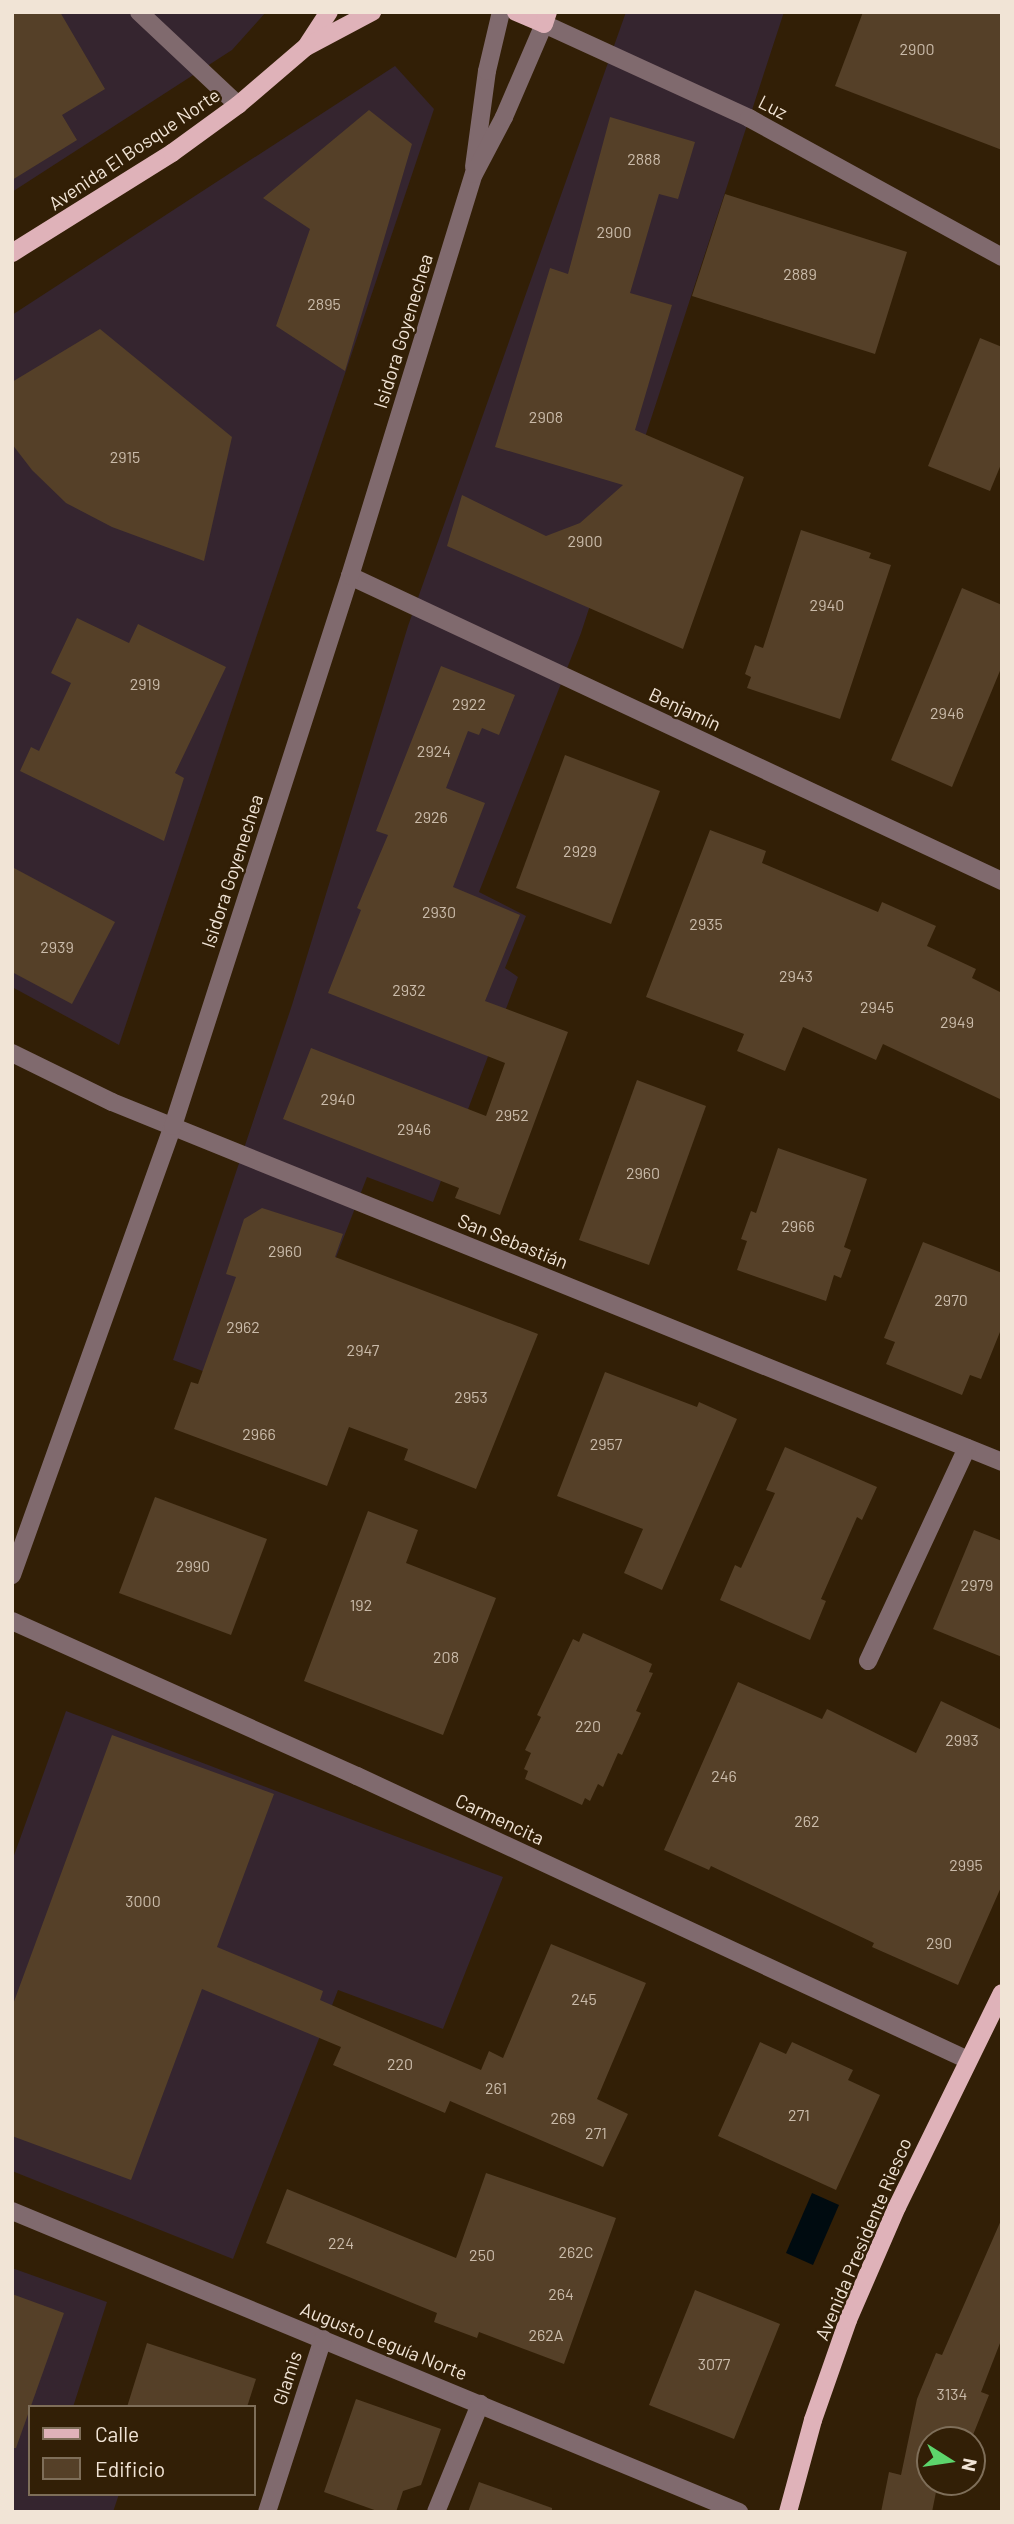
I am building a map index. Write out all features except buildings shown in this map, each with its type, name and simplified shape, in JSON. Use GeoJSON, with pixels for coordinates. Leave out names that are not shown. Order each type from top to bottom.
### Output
{"type":"FeatureCollection","features":[{"type":"Feature","properties":{"kind":"main road","name":"Avenida El Bosque Norte"},"geometry":{"type":"LineString","coordinates":[[306,47],[329,12]]}},
{"type":"Feature","properties":{"kind":"main road","name":"Avenida El Bosque Norte"},"geometry":{"type":"LineString","coordinates":[[12,253],[172,153],[238,105],[306,47],[372,12]]}},
{"type":"Feature","properties":{"kind":"main road","name":"Luz"},"geometry":{"type":"LineString","coordinates":[[516,12],[546,18]]}},
{"type":"Feature","properties":{"kind":"main road","name":"Avenida Presidente Riesco"},"geometry":{"type":"LineString","coordinates":[[788,2512],[813,2420],[848,2320],[897,2207],[1002,1993]]}},
{"type":"Feature","properties":{"kind":"street"},"geometry":{"type":"LineString","coordinates":[[139,12],[238,105]]}},
{"type":"Feature","properties":{"kind":"street","name":"Isidora Goyenechea"},"geometry":{"type":"LineString","coordinates":[[12,1575],[173,1126],[351,576],[474,174],[487,71],[501,12]]}},
{"type":"Feature","properties":{"kind":"street","name":"Isidora Goyenechea"},"geometry":{"type":"LineString","coordinates":[[474,174],[504,117],[546,18]]}},
{"type":"Feature","properties":{"kind":"street","name":"Luz"},"geometry":{"type":"LineString","coordinates":[[546,18],[749,118],[904,200],[1002,257]]}},
{"type":"Feature","properties":{"kind":"street","name":"Benjamín"},"geometry":{"type":"LineString","coordinates":[[351,576],[1002,881]]}},
{"type":"Feature","properties":{"kind":"street","name":"San Sebastián"},"geometry":{"type":"LineString","coordinates":[[12,1053],[69,1083],[173,1126],[1002,1462]]}},
{"type":"Feature","properties":{"kind":"street"},"geometry":{"type":"LineString","coordinates":[[867,1661],[967,1448]]}},
{"type":"Feature","properties":{"kind":"street","name":"Carmencita"},"geometry":{"type":"LineString","coordinates":[[12,1621],[321,1759],[968,2060]]}},
{"type":"Feature","properties":{"kind":"street","name":"Augusto Leguía Norte"},"geometry":{"type":"LineString","coordinates":[[12,2211],[739,2512]]}},
{"type":"Feature","properties":{"kind":"street","name":"Glamis"},"geometry":{"type":"LineString","coordinates":[[267,2512],[323,2339]]}},
{"type":"Feature","properties":{"kind":"street"},"geometry":{"type":"LineString","coordinates":[[436,2512],[480,2403]]}},
{"type":"Feature","properties":{"kind":"shaded area"},"geometry":{"type":"Polygon","coordinates":[[[12,12],[266,12],[232,50],[12,192],[12,12]]]}},
{"type":"Feature","properties":{"kind":"shaded area"},"geometry":{"type":"Polygon","coordinates":[[[626,12],[784,12],[581,633],[479,892],[526,916],[505,968],[518,977],[433,1202],[367,1177],[281,1400],[173,1360],[292,1005],[408,626],[626,12]]]}},
{"type":"Feature","properties":{"kind":"shaded area"},"geometry":{"type":"Polygon","coordinates":[[[395,66],[434,109],[119,1045],[12,987],[12,315],[395,66]]]}},
{"type":"Feature","properties":{"kind":"shaded area"},"geometry":{"type":"Polygon","coordinates":[[[66,1711],[503,1877],[443,2029],[338,1990],[233,2259],[12,2171],[12,1861],[66,1711]]]}},
{"type":"Feature","properties":{"kind":"shaded area"},"geometry":{"type":"Polygon","coordinates":[[[812,2193],[839,2205],[813,2265],[786,2253],[812,2193]]]}},
{"type":"Feature","properties":{"kind":"shaded area"},"geometry":{"type":"Polygon","coordinates":[[[12,2268],[107,2302],[74,2405],[28,2405],[28,2496],[118,2496],[113,2512],[12,2512],[12,2268]]]}}]}
